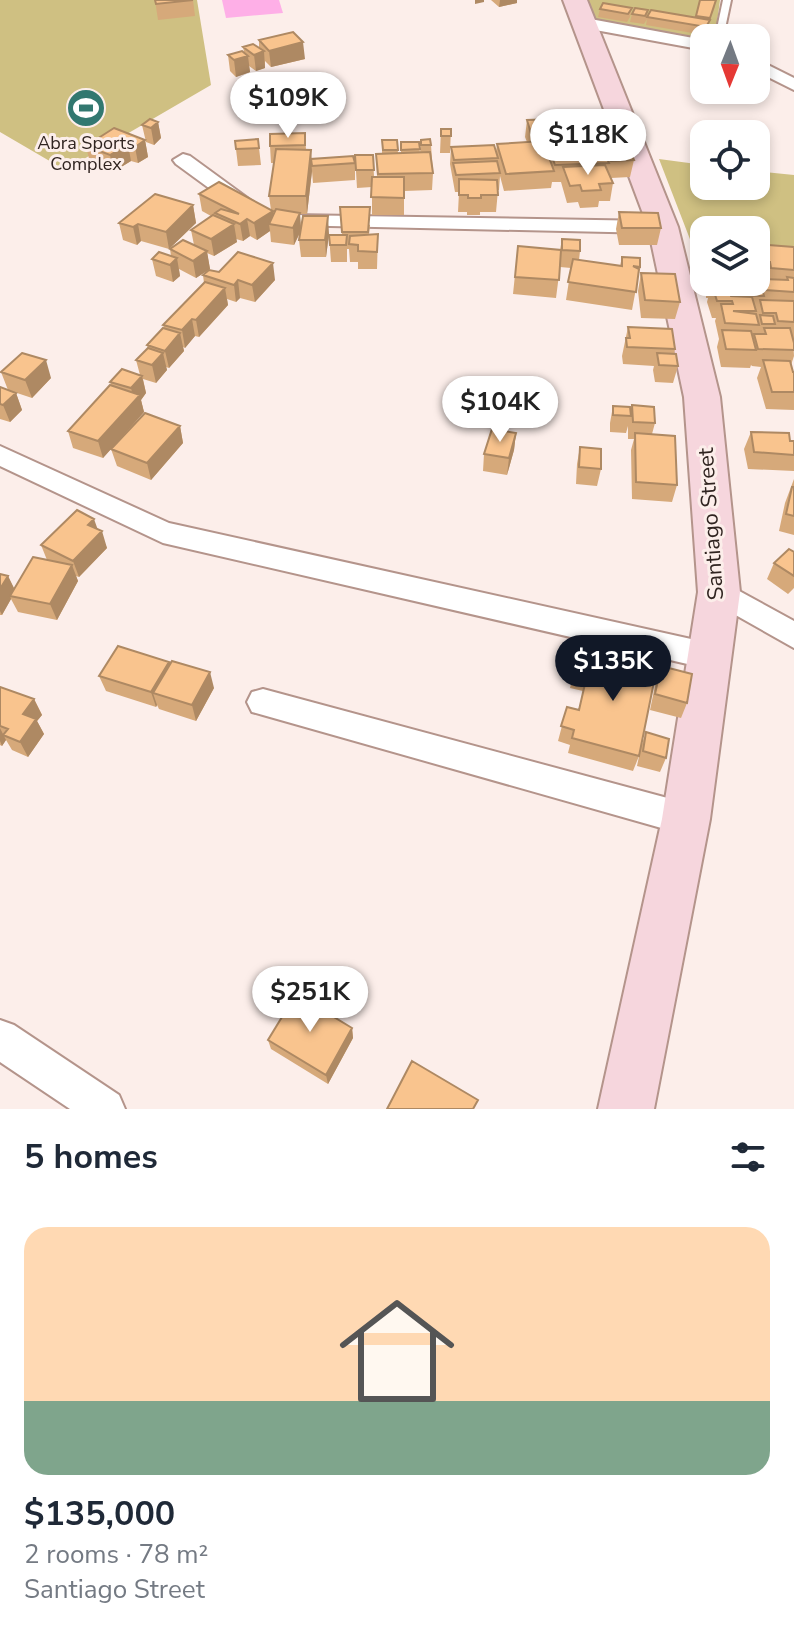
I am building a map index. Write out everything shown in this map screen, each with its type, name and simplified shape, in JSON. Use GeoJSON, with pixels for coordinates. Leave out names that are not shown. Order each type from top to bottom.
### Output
{"type":"FeatureCollection","features":[{"type":"Feature","properties":{"kind":"street"},"geometry":{"type":"LineString","coordinates":[[580,11],[690,41]]}},
{"type":"Feature","properties":{"kind":"street","name":"Santiago Street"},"geometry":{"type":"LineString","coordinates":[[580,11],[663,227],[702,397],[719,592],[686,819],[626,1109]]}},
{"type":"Feature","properties":{"kind":"street"},"geometry":{"type":"LineString","coordinates":[[770,72],[794,85]]}},
{"type":"Feature","properties":{"kind":"street"},"geometry":{"type":"LineString","coordinates":[[183,160],[267,218],[301,222],[663,227]]}},
{"type":"Feature","properties":{"kind":"street"},"geometry":{"type":"LineString","coordinates":[[0,455],[163,532],[709,656]]}},
{"type":"Feature","properties":{"kind":"street"},"geometry":{"type":"LineString","coordinates":[[719,592],[794,636]]}},
{"type":"Feature","properties":{"kind":"street"},"geometry":{"type":"LineString","coordinates":[[263,702],[686,819]]}},
{"type":"Feature","properties":{"kind":"street"},"geometry":{"type":"LineString","coordinates":[[0,1039],[105,1109]]}},
{"type":"Feature","properties":{"kind":"lane"},"geometry":{"type":"LineString","coordinates":[[722,24],[727,0]]}},
{"type":"Feature","properties":{"kind":"shaded area","name":"Abra Sports Complex"},"geometry":{"type":"Polygon","coordinates":[[[0,0],[197,0],[211,85],[65,170],[0,132],[0,0]]]}},
{"type":"Feature","properties":{"kind":"shaded area"},"geometry":{"type":"Polygon","coordinates":[[[222,0],[279,0],[283,13],[226,18],[222,0]]]}},
{"type":"Feature","properties":{"kind":"shaded area"},"geometry":{"type":"Polygon","coordinates":[[[587,0],[720,0],[717,24],[690,24],[690,39],[596,22],[587,0]]]}},
{"type":"Feature","properties":{"kind":"shaded area"},"geometry":{"type":"Polygon","coordinates":[[[659,159],[690,163],[690,200],[770,200],[770,172],[794,175],[794,258],[770,255],[770,216],[690,216],[690,239],[659,159]]]}},
{"type":"Feature","properties":{"kind":"building"},"geometry":{"type":"Polygon","coordinates":[[[155,0],[193,0],[156,4],[155,0]]]}},
{"type":"Feature","properties":{"kind":"building"},"geometry":{"type":"Polygon","coordinates":[[[700,0],[716,0],[710,18],[696,16],[700,0]]]}},
{"type":"Feature","properties":{"kind":"building"},"geometry":{"type":"Polygon","coordinates":[[[603,3],[632,8],[628,14],[600,9],[603,3]]]}},
{"type":"Feature","properties":{"kind":"building"},"geometry":{"type":"Polygon","coordinates":[[[635,8],[648,10],[645,16],[632,14],[635,8]]]}},
{"type":"Feature","properties":{"kind":"building"},"geometry":{"type":"Polygon","coordinates":[[[651,10],[710,20],[708,24],[690,24],[647,17],[651,10]]]}},
{"type":"Feature","properties":{"kind":"building"},"geometry":{"type":"Polygon","coordinates":[[[293,32],[303,42],[269,51],[259,40],[293,32]]]}},
{"type":"Feature","properties":{"kind":"building"},"geometry":{"type":"Polygon","coordinates":[[[253,44],[264,51],[254,55],[243,47],[253,44]]]}},
{"type":"Feature","properties":{"kind":"building"},"geometry":{"type":"Polygon","coordinates":[[[242,51],[248,56],[234,60],[228,55],[242,51]]]}},
{"type":"Feature","properties":{"kind":"building"},"geometry":{"type":"Polygon","coordinates":[[[615,118],[622,133],[577,135],[571,120],[615,118]]]}},
{"type":"Feature","properties":{"kind":"building"},"geometry":{"type":"Polygon","coordinates":[[[150,119],[158,122],[151,128],[142,125],[150,119]]]}},
{"type":"Feature","properties":{"kind":"building"},"geometry":{"type":"Polygon","coordinates":[[[558,119],[564,136],[532,137],[527,120],[558,119]]]}},
{"type":"Feature","properties":{"kind":"building"},"geometry":{"type":"Polygon","coordinates":[[[114,128],[145,140],[135,147],[128,144],[110,155],[86,146],[114,128]]]}},
{"type":"Feature","properties":{"kind":"building"},"geometry":{"type":"Polygon","coordinates":[[[441,129],[451,129],[451,136],[441,136],[441,129]]]}},
{"type":"Feature","properties":{"kind":"building"},"geometry":{"type":"Polygon","coordinates":[[[305,133],[305,145],[270,146],[270,134],[305,133]]]}},
{"type":"Feature","properties":{"kind":"building"},"geometry":{"type":"Polygon","coordinates":[[[258,139],[259,148],[236,149],[235,141],[258,139]]]}},
{"type":"Feature","properties":{"kind":"building"},"geometry":{"type":"Polygon","coordinates":[[[430,139],[431,145],[421,145],[421,140],[430,139]]]}},
{"type":"Feature","properties":{"kind":"building"},"geometry":{"type":"Polygon","coordinates":[[[382,140],[397,140],[398,150],[383,150],[382,140]]]}},
{"type":"Feature","properties":{"kind":"building"},"geometry":{"type":"Polygon","coordinates":[[[543,141],[554,171],[506,174],[497,144],[543,141]]]}},
{"type":"Feature","properties":{"kind":"building"},"geometry":{"type":"Polygon","coordinates":[[[401,142],[419,142],[420,149],[401,150],[401,142]]]}},
{"type":"Feature","properties":{"kind":"building"},"geometry":{"type":"Polygon","coordinates":[[[494,145],[498,158],[454,160],[451,147],[494,145]]]}},
{"type":"Feature","properties":{"kind":"building"},"geometry":{"type":"Polygon","coordinates":[[[628,146],[634,160],[611,161],[606,147],[628,146]]]}},
{"type":"Feature","properties":{"kind":"building"},"geometry":{"type":"Polygon","coordinates":[[[276,149],[311,150],[306,196],[269,196],[276,149]]]}},
{"type":"Feature","properties":{"kind":"building"},"geometry":{"type":"Polygon","coordinates":[[[604,151],[609,163],[555,165],[551,154],[604,151]]]}},
{"type":"Feature","properties":{"kind":"building"},"geometry":{"type":"Polygon","coordinates":[[[430,152],[433,173],[378,174],[376,154],[430,152]]]}},
{"type":"Feature","properties":{"kind":"building"},"geometry":{"type":"Polygon","coordinates":[[[355,155],[373,155],[374,170],[356,170],[355,155]]]}},
{"type":"Feature","properties":{"kind":"building"},"geometry":{"type":"Polygon","coordinates":[[[353,156],[355,163],[312,166],[311,159],[353,156]]]}},
{"type":"Feature","properties":{"kind":"building"},"geometry":{"type":"Polygon","coordinates":[[[497,161],[500,173],[456,175],[453,163],[497,161]]]}},
{"type":"Feature","properties":{"kind":"building"},"geometry":{"type":"Polygon","coordinates":[[[605,165],[613,183],[599,184],[601,190],[582,191],[580,185],[570,186],[563,167],[605,165]]]}},
{"type":"Feature","properties":{"kind":"building"},"geometry":{"type":"Polygon","coordinates":[[[372,177],[404,177],[404,198],[371,197],[372,177]]]}},
{"type":"Feature","properties":{"kind":"building"},"geometry":{"type":"Polygon","coordinates":[[[459,179],[497,180],[498,195],[468,198],[468,195],[459,195],[459,179]]]}},
{"type":"Feature","properties":{"kind":"building"},"geometry":{"type":"Polygon","coordinates":[[[219,182],[273,211],[254,223],[247,219],[240,224],[215,213],[221,209],[239,214],[199,194],[219,182]]]}},
{"type":"Feature","properties":{"kind":"building"},"geometry":{"type":"Polygon","coordinates":[[[155,194],[193,205],[166,232],[138,224],[133,227],[119,223],[155,194]]]}},
{"type":"Feature","properties":{"kind":"building"},"geometry":{"type":"Polygon","coordinates":[[[340,207],[370,207],[368,232],[342,232],[340,207]]]}},
{"type":"Feature","properties":{"kind":"building"},"geometry":{"type":"Polygon","coordinates":[[[276,209],[300,213],[293,228],[269,224],[276,209]]]}},
{"type":"Feature","properties":{"kind":"building"},"geometry":{"type":"Polygon","coordinates":[[[619,212],[658,213],[661,228],[622,228],[619,212]]]}},
{"type":"Feature","properties":{"kind":"building"},"geometry":{"type":"Polygon","coordinates":[[[213,215],[234,224],[211,239],[191,230],[213,215]]]}},
{"type":"Feature","properties":{"kind":"building"},"geometry":{"type":"Polygon","coordinates":[[[303,216],[328,216],[325,240],[299,240],[303,216]]]}},
{"type":"Feature","properties":{"kind":"building"},"geometry":{"type":"Polygon","coordinates":[[[378,234],[377,252],[358,251],[358,245],[349,244],[350,236],[378,234]]]}},
{"type":"Feature","properties":{"kind":"building"},"geometry":{"type":"Polygon","coordinates":[[[329,235],[347,235],[346,245],[330,245],[329,235]]]}},
{"type":"Feature","properties":{"kind":"building"},"geometry":{"type":"Polygon","coordinates":[[[562,239],[580,240],[580,251],[562,250],[562,239]]]}},
{"type":"Feature","properties":{"kind":"building"},"geometry":{"type":"Polygon","coordinates":[[[183,240],[207,251],[193,261],[170,249],[183,240]]]}},
{"type":"Feature","properties":{"kind":"building"},"geometry":{"type":"Polygon","coordinates":[[[770,245],[794,247],[794,270],[771,268],[770,245]]]}},
{"type":"Feature","properties":{"kind":"building"},"geometry":{"type":"Polygon","coordinates":[[[518,246],[561,250],[559,280],[515,277],[518,246]]]}},
{"type":"Feature","properties":{"kind":"building"},"geometry":{"type":"Polygon","coordinates":[[[159,252],[177,258],[170,265],[152,259],[159,252]]]}},
{"type":"Feature","properties":{"kind":"building"},"geometry":{"type":"Polygon","coordinates":[[[238,252],[273,263],[252,285],[238,280],[234,285],[203,275],[209,270],[219,272],[238,252]]]}},
{"type":"Feature","properties":{"kind":"building"},"geometry":{"type":"Polygon","coordinates":[[[622,257],[640,258],[640,267],[633,266],[639,269],[636,292],[568,282],[573,259],[622,266],[622,257]]]}},
{"type":"Feature","properties":{"kind":"building"},"geometry":{"type":"Polygon","coordinates":[[[641,273],[675,274],[680,302],[645,300],[641,273]]]}},
{"type":"Feature","properties":{"kind":"building"},"geometry":{"type":"Polygon","coordinates":[[[787,277],[794,278],[794,292],[770,290],[770,279],[788,280],[787,277]]]}},
{"type":"Feature","properties":{"kind":"building"},"geometry":{"type":"Polygon","coordinates":[[[205,282],[225,288],[196,320],[192,319],[182,330],[163,325],[205,282]]]}},
{"type":"Feature","properties":{"kind":"building"},"geometry":{"type":"Polygon","coordinates":[[[715,296],[752,297],[756,311],[733,311],[756,314],[759,325],[725,323],[721,304],[733,304],[732,301],[717,301],[715,296]]]}},
{"type":"Feature","properties":{"kind":"building"},"geometry":{"type":"Polygon","coordinates":[[[760,300],[794,301],[794,322],[778,321],[776,313],[763,313],[760,300]]]}},
{"type":"Feature","properties":{"kind":"building"},"geometry":{"type":"Polygon","coordinates":[[[760,315],[773,316],[775,324],[762,324],[760,315]]]}},
{"type":"Feature","properties":{"kind":"building"},"geometry":{"type":"Polygon","coordinates":[[[628,327],[672,329],[675,349],[627,347],[626,338],[630,338],[628,327]]]}},
{"type":"Feature","properties":{"kind":"building"},"geometry":{"type":"Polygon","coordinates":[[[163,328],[180,333],[165,351],[147,345],[163,328]]]}},
{"type":"Feature","properties":{"kind":"building"},"geometry":{"type":"Polygon","coordinates":[[[764,328],[790,328],[794,350],[758,349],[754,334],[766,334],[764,328]]]}},
{"type":"Feature","properties":{"kind":"building"},"geometry":{"type":"Polygon","coordinates":[[[722,330],[751,331],[756,350],[726,349],[722,330]]]}},
{"type":"Feature","properties":{"kind":"building"},"geometry":{"type":"Polygon","coordinates":[[[148,348],[163,353],[152,365],[136,360],[148,348]]]}},
{"type":"Feature","properties":{"kind":"building"},"geometry":{"type":"Polygon","coordinates":[[[22,353],[46,360],[25,380],[1,372],[22,353]]]}},
{"type":"Feature","properties":{"kind":"building"},"geometry":{"type":"Polygon","coordinates":[[[657,353],[676,354],[678,366],[659,365],[657,353]]]}},
{"type":"Feature","properties":{"kind":"building"},"geometry":{"type":"Polygon","coordinates":[[[763,360],[790,361],[794,372],[794,392],[772,392],[763,360]]]}},
{"type":"Feature","properties":{"kind":"building"},"geometry":{"type":"Polygon","coordinates":[[[122,369],[142,376],[131,388],[110,382],[122,369]]]}},
{"type":"Feature","properties":{"kind":"building"},"geometry":{"type":"Polygon","coordinates":[[[110,385],[140,395],[98,441],[68,431],[110,385]]]}},
{"type":"Feature","properties":{"kind":"building"},"geometry":{"type":"Polygon","coordinates":[[[0,387],[16,393],[3,405],[0,404],[0,387]]]}},
{"type":"Feature","properties":{"kind":"building"},"geometry":{"type":"Polygon","coordinates":[[[632,405],[654,407],[655,423],[633,422],[632,405]]]}},
{"type":"Feature","properties":{"kind":"building"},"geometry":{"type":"Polygon","coordinates":[[[613,406],[630,407],[631,416],[613,415],[613,406]]]}},
{"type":"Feature","properties":{"kind":"building"},"geometry":{"type":"Polygon","coordinates":[[[145,413],[180,426],[147,463],[111,449],[145,413]]]}},
{"type":"Feature","properties":{"kind":"building"},"geometry":{"type":"Polygon","coordinates":[[[492,429],[516,433],[509,458],[484,454],[492,429]]]}},
{"type":"Feature","properties":{"kind":"building"},"geometry":{"type":"Polygon","coordinates":[[[751,432],[789,433],[790,441],[794,441],[794,455],[754,452],[751,432]]]}},
{"type":"Feature","properties":{"kind":"building"},"geometry":{"type":"Polygon","coordinates":[[[635,433],[675,436],[677,485],[636,482],[635,433]]]}},
{"type":"Feature","properties":{"kind":"building"},"geometry":{"type":"Polygon","coordinates":[[[580,447],[601,449],[601,469],[579,467],[580,447]]]}},
{"type":"Feature","properties":{"kind":"building"},"geometry":{"type":"Polygon","coordinates":[[[794,487],[794,516],[786,514],[794,487]]]}},
{"type":"Feature","properties":{"kind":"building"},"geometry":{"type":"Polygon","coordinates":[[[77,510],[94,519],[88,525],[102,531],[73,561],[41,545],[77,510]]]}},
{"type":"Feature","properties":{"kind":"building"},"geometry":{"type":"Polygon","coordinates":[[[789,549],[794,552],[794,576],[774,563],[789,549]]]}},
{"type":"Feature","properties":{"kind":"building"},"geometry":{"type":"Polygon","coordinates":[[[33,557],[72,565],[50,604],[10,596],[33,557]]]}},
{"type":"Feature","properties":{"kind":"building"},"geometry":{"type":"Polygon","coordinates":[[[0,574],[8,576],[0,589],[0,574]]]}},
{"type":"Feature","properties":{"kind":"building"},"geometry":{"type":"Polygon","coordinates":[[[118,646],[169,662],[151,692],[99,676],[118,646]]]}},
{"type":"Feature","properties":{"kind":"building"},"geometry":{"type":"Polygon","coordinates":[[[594,651],[657,667],[639,756],[572,738],[574,730],[561,726],[567,707],[579,710],[587,675],[574,672],[577,660],[590,664],[594,651]]]}},
{"type":"Feature","properties":{"kind":"building"},"geometry":{"type":"Polygon","coordinates":[[[172,661],[210,672],[192,705],[153,693],[172,661]]]}},
{"type":"Feature","properties":{"kind":"building"},"geometry":{"type":"Polygon","coordinates":[[[661,666],[692,674],[687,703],[655,694],[661,666]]]}},
{"type":"Feature","properties":{"kind":"building"},"geometry":{"type":"Polygon","coordinates":[[[0,687],[34,699],[23,714],[36,719],[20,742],[3,735],[8,729],[0,726],[0,687]]]}},
{"type":"Feature","properties":{"kind":"building"},"geometry":{"type":"Polygon","coordinates":[[[646,732],[669,739],[666,758],[643,751],[646,732]]]}},
{"type":"Feature","properties":{"kind":"building"},"geometry":{"type":"Polygon","coordinates":[[[296,994],[352,1028],[326,1075],[268,1040],[296,994]]]}},
{"type":"Feature","properties":{"kind":"building"},"geometry":{"type":"Polygon","coordinates":[[[412,1061],[478,1100],[473,1109],[387,1109],[412,1061]]]}},
{"type":"Feature","properties":{"kind":"place","name":"Abra Sports Complex"},"geometry":{"type":"Point","coordinates":[86,108]}}]}
